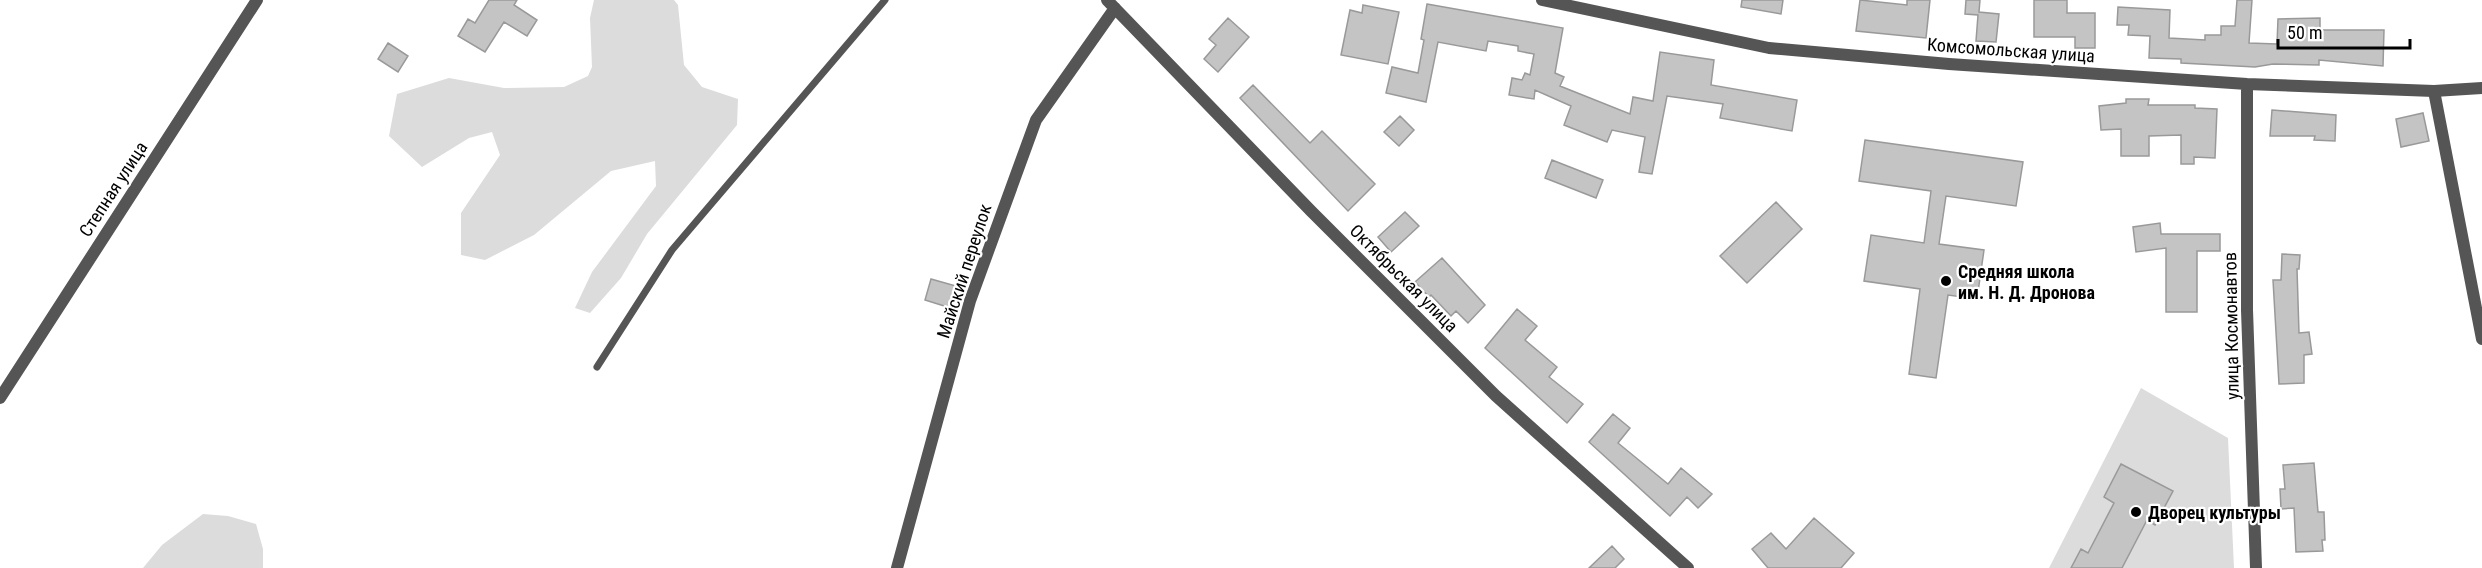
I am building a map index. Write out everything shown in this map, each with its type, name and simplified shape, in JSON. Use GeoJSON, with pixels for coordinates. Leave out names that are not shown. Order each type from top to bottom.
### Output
{"type":"FeatureCollection","features":[{"type":"Feature","properties":{"kind":"street","name":"Степная улица"},"geometry":{"type":"LineString","coordinates":[[0,398],[257,0]]}},
{"type":"Feature","properties":{"kind":"street","name":"Комсомольская улица"},"geometry":{"type":"LineString","coordinates":[[1542,0],[1769,48],[1949,64],[2247,84],[2434,91],[2482,88]]}},
{"type":"Feature","properties":{"kind":"street","name":"Майский переулок"},"geometry":{"type":"LineString","coordinates":[[897,568],[970,301],[1036,120],[1111,4]]}},
{"type":"Feature","properties":{"kind":"street","name":"Октябрьская улица"},"geometry":{"type":"LineString","coordinates":[[1111,4],[1311,211],[1496,396],[1688,568]]}},
{"type":"Feature","properties":{"kind":"street","name":"улица Космонавтов"},"geometry":{"type":"LineString","coordinates":[[2247,84],[2247,310],[2256,568]]}},
{"type":"Feature","properties":{"kind":"street"},"geometry":{"type":"LineString","coordinates":[[2434,91],[2482,339]]}},
{"type":"Feature","properties":{"kind":"lane"},"geometry":{"type":"LineString","coordinates":[[597,367],[672,250],[885,0]]}},
{"type":"Feature","properties":{"kind":"shaded area"},"geometry":{"type":"Polygon","coordinates":[[[594,0],[674,0],[678,5],[684,65],[702,87],[738,99],[737,125],[647,234],[621,278],[590,313],[575,308],[592,272],[656,186],[655,161],[611,171],[534,235],[485,260],[461,255],[461,213],[500,155],[492,132],[469,138],[422,167],[389,136],[397,94],[449,78],[504,88],[564,87],[588,76],[592,67],[590,18],[594,0]]]}},
{"type":"Feature","properties":{"kind":"shaded area"},"geometry":{"type":"Polygon","coordinates":[[[2141,388],[2228,438],[2234,568],[2049,568],[2141,388]]]}},
{"type":"Feature","properties":{"kind":"shaded area"},"geometry":{"type":"Polygon","coordinates":[[[203,514],[228,516],[256,524],[263,549],[263,568],[143,568],[162,545],[203,514]]]}},
{"type":"Feature","properties":{"kind":"building"},"geometry":{"type":"Polygon","coordinates":[[[489,0],[517,0],[514,5],[537,20],[527,36],[504,22],[485,52],[458,36],[468,19],[475,23],[489,0]]]}},
{"type":"Feature","properties":{"kind":"building"},"geometry":{"type":"Polygon","coordinates":[[[1742,0],[1783,0],[1781,14],[1741,7],[1742,0]]]}},
{"type":"Feature","properties":{"kind":"building"},"geometry":{"type":"Polygon","coordinates":[[[1860,0],[1907,5],[1907,0],[1930,0],[1926,38],[1856,31],[1860,0]]]}},
{"type":"Feature","properties":{"kind":"building"},"geometry":{"type":"Polygon","coordinates":[[[1966,0],[1980,0],[1979,12],[1999,14],[1996,42],[1976,41],[1978,15],[1965,14],[1966,0]]]}},
{"type":"Feature","properties":{"kind":"building"},"geometry":{"type":"Polygon","coordinates":[[[2034,0],[2067,0],[2067,13],[2095,13],[2095,48],[2075,48],[2075,37],[2034,37],[2034,0]]]}},
{"type":"Feature","properties":{"kind":"building"},"geometry":{"type":"Polygon","coordinates":[[[2237,0],[2252,0],[2249,43],[2277,44],[2278,19],[2320,18],[2320,30],[2384,30],[2383,66],[2319,60],[2319,65],[2273,64],[2255,67],[2181,63],[2181,59],[2149,58],[2150,36],[2128,35],[2129,25],[2117,25],[2118,7],[2170,10],[2169,38],[2205,40],[2205,35],[2221,35],[2221,26],[2235,26],[2237,0]]]}},
{"type":"Feature","properties":{"kind":"building"},"geometry":{"type":"Polygon","coordinates":[[[1427,4],[1563,28],[1555,73],[1564,77],[1560,86],[1630,114],[1633,97],[1653,101],[1660,52],[1714,60],[1711,85],[1797,100],[1792,131],[1720,118],[1723,104],[1667,96],[1652,174],[1639,172],[1645,137],[1612,130],[1607,142],[1564,125],[1571,106],[1535,90],[1534,99],[1509,95],[1512,78],[1522,80],[1525,73],[1530,75],[1534,54],[1518,51],[1518,46],[1488,41],[1486,51],[1438,42],[1426,102],[1386,93],[1392,67],[1418,73],[1427,4]]]}},
{"type":"Feature","properties":{"kind":"building"},"geometry":{"type":"Polygon","coordinates":[[[1363,5],[1399,12],[1388,64],[1341,55],[1350,10],[1362,13],[1363,5]]]}},
{"type":"Feature","properties":{"kind":"building"},"geometry":{"type":"Polygon","coordinates":[[[1228,18],[1249,37],[1218,72],[1204,59],[1216,45],[1209,39],[1228,18]]]}},
{"type":"Feature","properties":{"kind":"building"},"geometry":{"type":"Polygon","coordinates":[[[388,43],[408,56],[398,72],[378,59],[388,43]]]}},
{"type":"Feature","properties":{"kind":"building"},"geometry":{"type":"Polygon","coordinates":[[[1253,85],[1310,143],[1322,131],[1375,184],[1348,211],[1240,98],[1253,85]]]}},
{"type":"Feature","properties":{"kind":"building"},"geometry":{"type":"Polygon","coordinates":[[[2126,99],[2149,99],[2148,105],[2195,105],[2195,108],[2217,109],[2215,158],[2194,157],[2194,164],[2181,164],[2181,135],[2149,136],[2149,156],[2121,156],[2121,129],[2101,130],[2099,106],[2126,103],[2126,99]]]}},
{"type":"Feature","properties":{"kind":"building"},"geometry":{"type":"Polygon","coordinates":[[[2272,110],[2336,115],[2335,141],[2314,140],[2315,136],[2270,136],[2272,110]]]}},
{"type":"Feature","properties":{"kind":"building"},"geometry":{"type":"Polygon","coordinates":[[[2423,113],[2429,141],[2401,147],[2396,119],[2423,113]]]}},
{"type":"Feature","properties":{"kind":"building"},"geometry":{"type":"Polygon","coordinates":[[[1400,116],[1414,130],[1399,146],[1384,132],[1400,116]]]}},
{"type":"Feature","properties":{"kind":"building"},"geometry":{"type":"Polygon","coordinates":[[[1865,140],[2023,162],[2016,206],[1946,196],[1939,244],[1984,250],[1977,299],[1948,295],[1936,378],[1909,374],[1920,289],[1864,281],[1871,235],[1924,243],[1931,191],[1859,181],[1865,140]]]}},
{"type":"Feature","properties":{"kind":"building"},"geometry":{"type":"Polygon","coordinates":[[[1552,160],[1603,180],[1596,198],[1545,178],[1552,160]]]}},
{"type":"Feature","properties":{"kind":"building"},"geometry":{"type":"Polygon","coordinates":[[[1776,202],[1802,229],[1747,283],[1720,256],[1776,202]]]}},
{"type":"Feature","properties":{"kind":"building"},"geometry":{"type":"Polygon","coordinates":[[[1405,212],[1419,226],[1391,252],[1378,237],[1405,212]]]}},
{"type":"Feature","properties":{"kind":"building"},"geometry":{"type":"Polygon","coordinates":[[[2160,223],[2161,234],[2220,234],[2220,251],[2197,251],[2197,312],[2166,312],[2166,248],[2136,252],[2133,227],[2160,223]]]}},
{"type":"Feature","properties":{"kind":"building"},"geometry":{"type":"Polygon","coordinates":[[[2282,254],[2300,255],[2299,269],[2297,269],[2299,333],[2309,332],[2312,354],[2304,355],[2304,383],[2279,384],[2273,280],[2281,280],[2282,254]]]}},
{"type":"Feature","properties":{"kind":"building"},"geometry":{"type":"Polygon","coordinates":[[[1442,258],[1485,305],[1468,323],[1456,311],[1451,316],[1415,282],[1442,258]]]}},
{"type":"Feature","properties":{"kind":"building"},"geometry":{"type":"Polygon","coordinates":[[[931,279],[963,288],[957,310],[925,300],[931,279]]]}},
{"type":"Feature","properties":{"kind":"building"},"geometry":{"type":"Polygon","coordinates":[[[1517,309],[1537,326],[1525,340],[1557,367],[1549,377],[1583,404],[1567,423],[1485,348],[1517,309]]]}},
{"type":"Feature","properties":{"kind":"building"},"geometry":{"type":"Polygon","coordinates":[[[1613,414],[1630,428],[1618,443],[1668,484],[1681,468],[1712,494],[1698,508],[1687,497],[1670,516],[1589,442],[1613,414]]]}},
{"type":"Feature","properties":{"kind":"building"},"geometry":{"type":"Polygon","coordinates":[[[2314,463],[2318,512],[2324,512],[2323,551],[2296,552],[2294,508],[2281,509],[2280,489],[2285,489],[2283,465],[2314,463]]]}},
{"type":"Feature","properties":{"kind":"building","name":"Дворец культуры"},"geometry":{"type":"Polygon","coordinates":[[[2121,464],[2173,491],[2155,525],[2147,520],[2122,568],[2071,568],[2081,549],[2088,553],[2114,503],[2104,497],[2121,464]]]}},
{"type":"Feature","properties":{"kind":"building"},"geometry":{"type":"Polygon","coordinates":[[[1814,518],[1854,553],[1841,568],[1768,568],[1752,549],[1771,533],[1786,549],[1814,518]]]}},
{"type":"Feature","properties":{"kind":"building"},"geometry":{"type":"Polygon","coordinates":[[[1612,546],[1624,559],[1615,568],[1589,568],[1612,546]]]}},
{"type":"Feature","properties":{"kind":"place","name":"Средняя школа им. Н. Д. Дронова"},"geometry":{"type":"Point","coordinates":[1946,281]}},
{"type":"Feature","properties":{"kind":"place","name":"Дворец культуры"},"geometry":{"type":"Point","coordinates":[2136,512]}}]}
